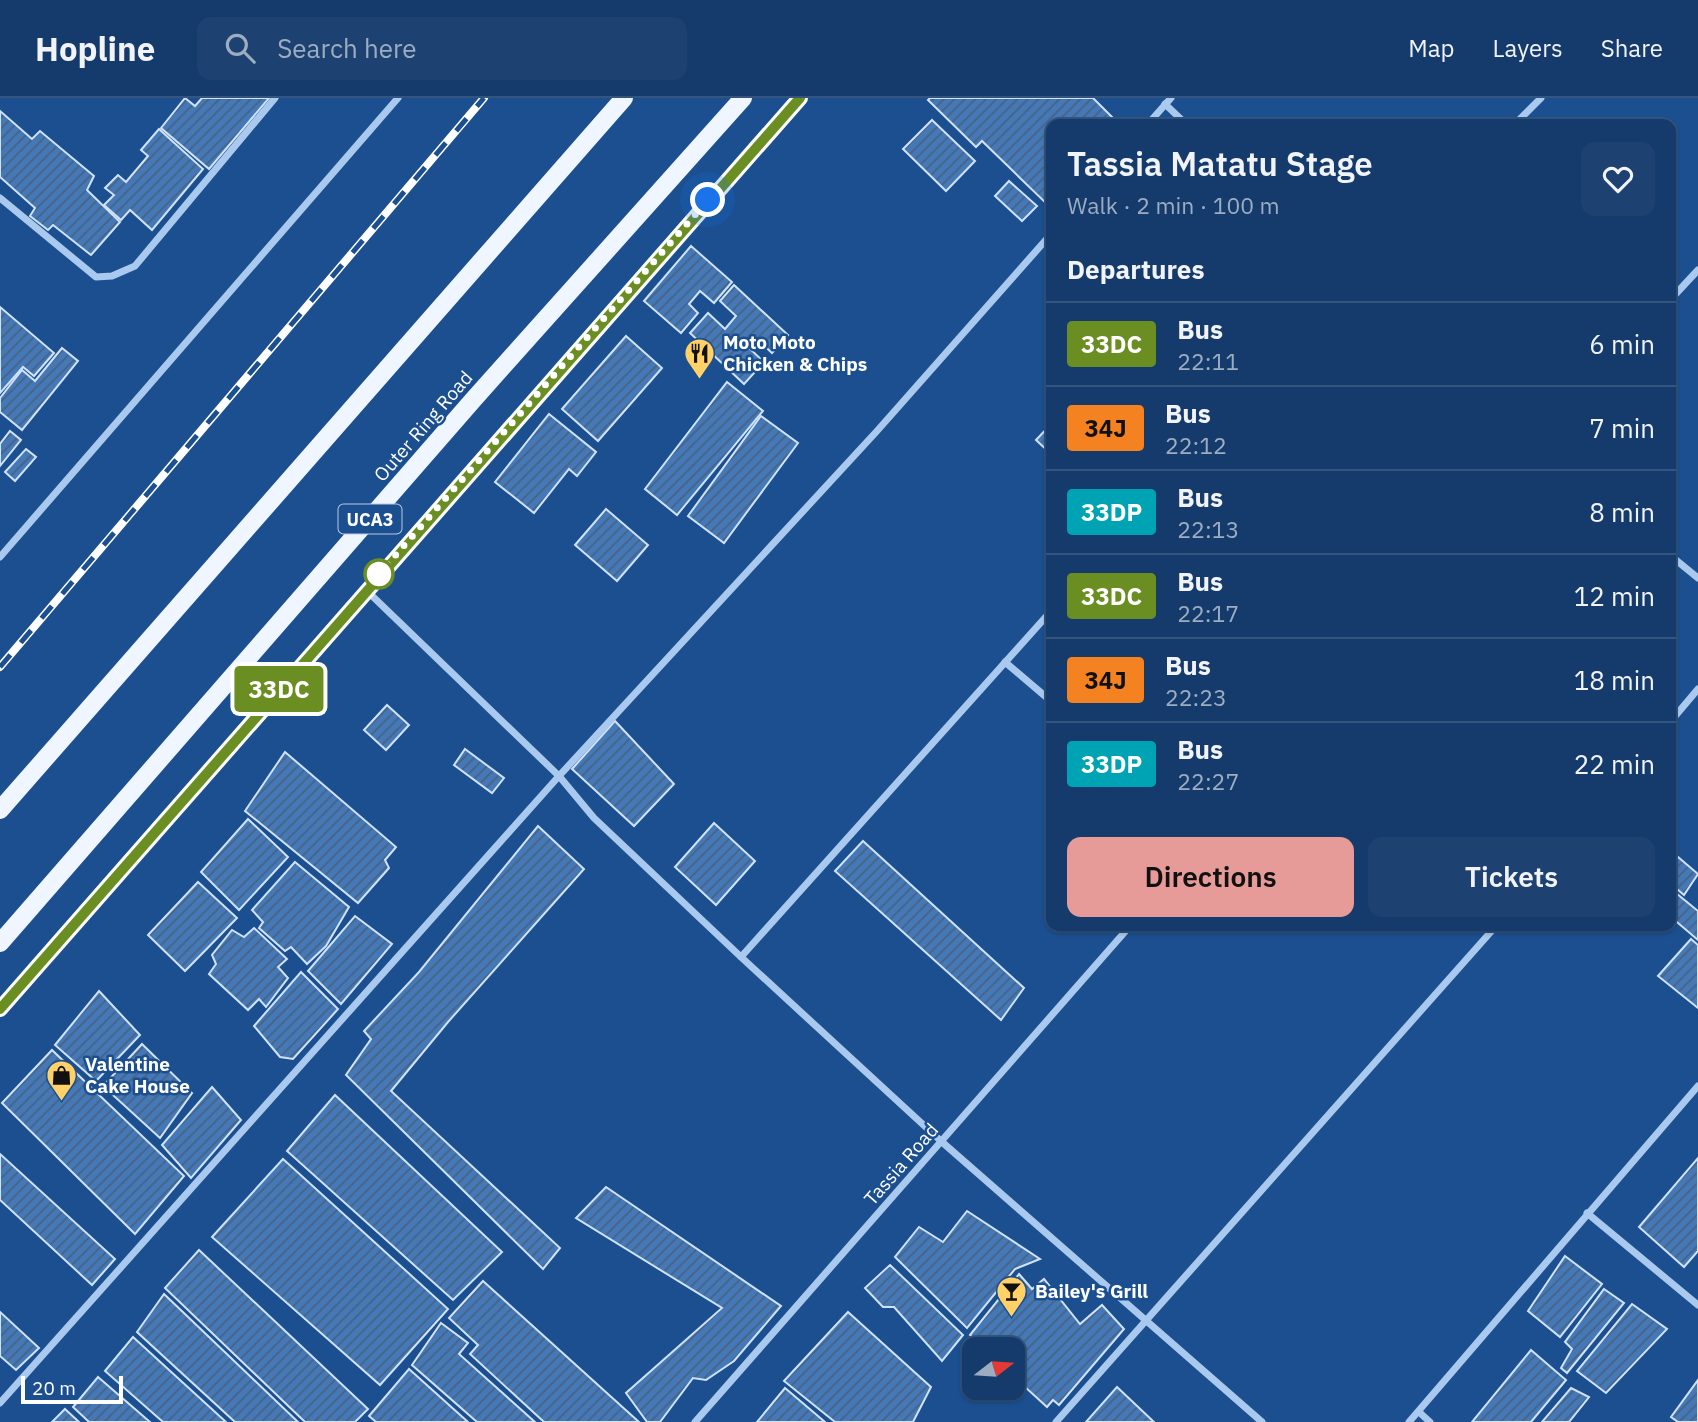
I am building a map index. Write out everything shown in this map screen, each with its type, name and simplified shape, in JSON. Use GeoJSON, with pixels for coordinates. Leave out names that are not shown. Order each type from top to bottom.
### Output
{"type":"FeatureCollection","features":[{"type":"Feature","properties":{"kind":"main road"},"geometry":{"type":"LineString","coordinates":[[0,810],[624,98]]}},
{"type":"Feature","properties":{"kind":"main road","name":"Outer Ring Road"},"geometry":{"type":"LineString","coordinates":[[0,943],[464,410],[743,98]]}},
{"type":"Feature","properties":{"kind":"main road","name":"UCA3"},"geometry":{"type":"LineString","coordinates":[[0,1009],[365,590],[800,98]]}},
{"type":"Feature","properties":{"kind":"street"},"geometry":{"type":"LineString","coordinates":[[0,198],[96,277],[112,276],[135,266],[275,98]]}},
{"type":"Feature","properties":{"kind":"street"},"geometry":{"type":"LineString","coordinates":[[0,557],[398,98]]}},
{"type":"Feature","properties":{"kind":"street"},"geometry":{"type":"LineString","coordinates":[[1520,119],[1541,98]]}},
{"type":"Feature","properties":{"kind":"street"},"geometry":{"type":"LineString","coordinates":[[1152,119],[1168,101],[1182,119]]}},
{"type":"Feature","properties":{"kind":"street"},"geometry":{"type":"LineString","coordinates":[[0,1403],[559,776],[877,431],[1046,240]]}},
{"type":"Feature","properties":{"kind":"street"},"geometry":{"type":"LineString","coordinates":[[1676,294],[1698,270]]}},
{"type":"Feature","properties":{"kind":"street"},"geometry":{"type":"LineString","coordinates":[[1676,559],[1698,578]]}},
{"type":"Feature","properties":{"kind":"street"},"geometry":{"type":"LineString","coordinates":[[365,590],[559,776],[594,818],[741,957],[942,1142],[1262,1422]]}},
{"type":"Feature","properties":{"kind":"street"},"geometry":{"type":"LineString","coordinates":[[741,957],[1046,617]]}},
{"type":"Feature","properties":{"kind":"street"},"geometry":{"type":"LineString","coordinates":[[1005,662],[1046,697]]}},
{"type":"Feature","properties":{"kind":"street"},"geometry":{"type":"LineString","coordinates":[[1676,715],[1698,689]]}},
{"type":"Feature","properties":{"kind":"street","name":"Tassia Road"},"geometry":{"type":"LineString","coordinates":[[695,1422],[1126,931]]}},
{"type":"Feature","properties":{"kind":"street"},"geometry":{"type":"LineString","coordinates":[[1056,1422],[1390,1049],[1492,931]]}},
{"type":"Feature","properties":{"kind":"street"},"geometry":{"type":"LineString","coordinates":[[1409,1422],[1698,1086]]}},
{"type":"Feature","properties":{"kind":"street"},"geometry":{"type":"LineString","coordinates":[[1587,1213],[1698,1305]]}},
{"type":"Feature","properties":{"kind":"street"},"geometry":{"type":"LineString","coordinates":[[1419,1412],[1430,1422]]}},
{"type":"Feature","properties":{"kind":"building"},"geometry":{"type":"Polygon","coordinates":[[[185,98],[195,106],[202,98],[269,98],[209,169],[161,128],[185,98]]]}},
{"type":"Feature","properties":{"kind":"building"},"geometry":{"type":"Polygon","coordinates":[[[1093,98],[1114,119],[1046,119],[1046,203],[982,141],[976,147],[928,100],[1093,98]]]}},
{"type":"Feature","properties":{"kind":"building"},"geometry":{"type":"Polygon","coordinates":[[[0,111],[32,139],[40,131],[94,176],[87,190],[120,222],[91,255],[53,225],[48,230],[30,216],[35,208],[0,177],[0,111]]]}},
{"type":"Feature","properties":{"kind":"building"},"geometry":{"type":"Polygon","coordinates":[[[932,120],[975,161],[946,191],[903,149],[932,120]]]}},
{"type":"Feature","properties":{"kind":"building"},"geometry":{"type":"Polygon","coordinates":[[[159,129],[203,169],[152,230],[130,210],[121,220],[104,205],[114,195],[105,188],[118,175],[126,182],[148,156],[141,150],[159,129]]]}},
{"type":"Feature","properties":{"kind":"building"},"geometry":{"type":"Polygon","coordinates":[[[1009,181],[1037,206],[1022,221],[995,196],[1009,181]]]}},
{"type":"Feature","properties":{"kind":"building"},"geometry":{"type":"Polygon","coordinates":[[[691,246],[732,282],[714,303],[700,291],[689,304],[698,313],[681,333],[644,301],[691,246]]]}},
{"type":"Feature","properties":{"kind":"building"},"geometry":{"type":"Polygon","coordinates":[[[734,285],[788,335],[772,353],[756,338],[748,347],[764,362],[744,384],[690,333],[708,313],[725,329],[736,316],[720,301],[734,285]]]}},
{"type":"Feature","properties":{"kind":"building"},"geometry":{"type":"Polygon","coordinates":[[[0,307],[54,353],[34,376],[23,367],[0,393],[0,307]]]}},
{"type":"Feature","properties":{"kind":"building"},"geometry":{"type":"Polygon","coordinates":[[[626,336],[662,368],[598,441],[562,409],[626,336]]]}},
{"type":"Feature","properties":{"kind":"building"},"geometry":{"type":"Polygon","coordinates":[[[62,348],[78,361],[22,430],[0,412],[0,398],[22,370],[35,381],[62,348]]]}},
{"type":"Feature","properties":{"kind":"building"},"geometry":{"type":"Polygon","coordinates":[[[727,382],[763,411],[677,515],[645,489],[727,382]]]}},
{"type":"Feature","properties":{"kind":"building"},"geometry":{"type":"Polygon","coordinates":[[[549,414],[596,452],[577,476],[569,469],[534,513],[495,482],[549,414]]]}},
{"type":"Feature","properties":{"kind":"building"},"geometry":{"type":"Polygon","coordinates":[[[761,416],[798,443],[724,543],[688,516],[761,416]]]}},
{"type":"Feature","properties":{"kind":"building"},"geometry":{"type":"Polygon","coordinates":[[[1046,429],[1046,449],[1036,440],[1046,429]]]}},
{"type":"Feature","properties":{"kind":"building"},"geometry":{"type":"Polygon","coordinates":[[[10,431],[21,440],[0,466],[0,444],[10,431]]]}},
{"type":"Feature","properties":{"kind":"building"},"geometry":{"type":"Polygon","coordinates":[[[26,449],[36,457],[15,481],[5,472],[26,449]]]}},
{"type":"Feature","properties":{"kind":"building"},"geometry":{"type":"Polygon","coordinates":[[[606,509],[648,545],[617,581],[575,545],[606,509]]]}},
{"type":"Feature","properties":{"kind":"building"},"geometry":{"type":"Polygon","coordinates":[[[387,705],[409,725],[386,750],[364,730],[387,705]]]}},
{"type":"Feature","properties":{"kind":"building"},"geometry":{"type":"Polygon","coordinates":[[[615,721],[674,784],[634,826],[572,769],[615,721]]]}},
{"type":"Feature","properties":{"kind":"building"},"geometry":{"type":"Polygon","coordinates":[[[465,749],[504,778],[492,793],[454,765],[465,749]]]}},
{"type":"Feature","properties":{"kind":"building"},"geometry":{"type":"Polygon","coordinates":[[[285,752],[396,847],[385,860],[389,868],[358,903],[245,811],[285,752]]]}},
{"type":"Feature","properties":{"kind":"building"},"geometry":{"type":"Polygon","coordinates":[[[248,819],[288,857],[239,910],[201,872],[248,819]]]}},
{"type":"Feature","properties":{"kind":"building"},"geometry":{"type":"Polygon","coordinates":[[[714,823],[755,861],[716,905],[675,867],[714,823]]]}},
{"type":"Feature","properties":{"kind":"building"},"geometry":{"type":"Polygon","coordinates":[[[538,826],[584,869],[448,1022],[391,1091],[560,1248],[543,1269],[346,1075],[371,1039],[364,1031],[419,972],[538,826]]]}},
{"type":"Feature","properties":{"kind":"building"},"geometry":{"type":"Polygon","coordinates":[[[863,841],[1024,988],[1001,1020],[835,871],[863,841]]]}},
{"type":"Feature","properties":{"kind":"building"},"geometry":{"type":"Polygon","coordinates":[[[1676,855],[1698,874],[1684,895],[1676,888],[1676,855]]]}},
{"type":"Feature","properties":{"kind":"building"},"geometry":{"type":"Polygon","coordinates":[[[295,862],[349,907],[326,946],[307,964],[291,947],[285,951],[259,928],[263,922],[252,910],[295,862]]]}},
{"type":"Feature","properties":{"kind":"building"},"geometry":{"type":"Polygon","coordinates":[[[198,882],[237,918],[185,971],[148,935],[198,882]]]}},
{"type":"Feature","properties":{"kind":"building"},"geometry":{"type":"Polygon","coordinates":[[[1676,893],[1698,911],[1698,940],[1676,921],[1676,893]]]}},
{"type":"Feature","properties":{"kind":"building"},"geometry":{"type":"Polygon","coordinates":[[[355,916],[392,944],[341,1004],[308,971],[355,916]]]}},
{"type":"Feature","properties":{"kind":"building"},"geometry":{"type":"Polygon","coordinates":[[[254,928],[287,959],[278,967],[288,978],[266,1007],[259,999],[248,1010],[209,974],[216,964],[212,955],[232,930],[244,937],[254,928]]]}},
{"type":"Feature","properties":{"kind":"building"},"geometry":{"type":"Polygon","coordinates":[[[1691,939],[1698,945],[1698,1008],[1658,976],[1691,939]]]}},
{"type":"Feature","properties":{"kind":"building"},"geometry":{"type":"Polygon","coordinates":[[[301,972],[338,1009],[293,1059],[280,1057],[254,1026],[301,972]]]}},
{"type":"Feature","properties":{"kind":"building"},"geometry":{"type":"Polygon","coordinates":[[[99,991],[140,1035],[96,1081],[55,1045],[99,991]]]}},
{"type":"Feature","properties":{"kind":"building"},"geometry":{"type":"Polygon","coordinates":[[[142,1044],[192,1093],[160,1138],[103,1086],[142,1044]]]}},
{"type":"Feature","properties":{"kind":"building"},"geometry":{"type":"Polygon","coordinates":[[[52,1050],[184,1176],[135,1234],[2,1103],[52,1050]]]}},
{"type":"Feature","properties":{"kind":"building"},"geometry":{"type":"Polygon","coordinates":[[[212,1087],[241,1120],[191,1178],[162,1145],[212,1087]]]}},
{"type":"Feature","properties":{"kind":"building"},"geometry":{"type":"Polygon","coordinates":[[[335,1095],[502,1252],[453,1300],[287,1151],[335,1095]]]}},
{"type":"Feature","properties":{"kind":"building"},"geometry":{"type":"Polygon","coordinates":[[[0,1154],[115,1259],[92,1285],[0,1200],[0,1154]]]}},
{"type":"Feature","properties":{"kind":"building"},"geometry":{"type":"Polygon","coordinates":[[[1698,1158],[1698,1251],[1684,1267],[1639,1227],[1698,1158]]]}},
{"type":"Feature","properties":{"kind":"building"},"geometry":{"type":"Polygon","coordinates":[[[283,1159],[448,1309],[380,1385],[212,1237],[283,1159]]]}},
{"type":"Feature","properties":{"kind":"building"},"geometry":{"type":"Polygon","coordinates":[[[606,1187],[781,1306],[734,1361],[706,1380],[693,1378],[660,1422],[647,1422],[626,1393],[722,1308],[576,1218],[606,1187]]]}},
{"type":"Feature","properties":{"kind":"building"},"geometry":{"type":"Polygon","coordinates":[[[967,1211],[1040,1259],[1015,1269],[967,1328],[895,1257],[919,1227],[943,1242],[967,1211]]]}},
{"type":"Feature","properties":{"kind":"building"},"geometry":{"type":"Polygon","coordinates":[[[199,1250],[368,1409],[355,1422],[305,1422],[165,1288],[199,1250]]]}},
{"type":"Feature","properties":{"kind":"building"},"geometry":{"type":"Polygon","coordinates":[[[1565,1256],[1602,1284],[1560,1337],[1528,1311],[1565,1256]]]}},
{"type":"Feature","properties":{"kind":"building"},"geometry":{"type":"Polygon","coordinates":[[[890,1265],[963,1335],[942,1361],[894,1307],[883,1307],[865,1288],[890,1265]]]}},
{"type":"Feature","properties":{"kind":"building"},"geometry":{"type":"Polygon","coordinates":[[[1019,1274],[1032,1289],[1044,1279],[1080,1324],[1102,1305],[1124,1329],[1059,1405],[1053,1400],[1047,1407],[1026,1388],[1026,1337],[970,1335],[1019,1274]]]}},
{"type":"Feature","properties":{"kind":"building"},"geometry":{"type":"Polygon","coordinates":[[[483,1281],[639,1422],[544,1422],[470,1354],[478,1345],[449,1318],[483,1281]]]}},
{"type":"Feature","properties":{"kind":"building"},"geometry":{"type":"Polygon","coordinates":[[[1604,1289],[1624,1303],[1567,1373],[1561,1368],[1572,1349],[1565,1342],[1604,1289]]]}},
{"type":"Feature","properties":{"kind":"building"},"geometry":{"type":"Polygon","coordinates":[[[164,1294],[298,1422],[235,1422],[137,1332],[164,1294]]]}},
{"type":"Feature","properties":{"kind":"building"},"geometry":{"type":"Polygon","coordinates":[[[1632,1304],[1667,1329],[1606,1393],[1577,1371],[1632,1304]]]}},
{"type":"Feature","properties":{"kind":"building"},"geometry":{"type":"Polygon","coordinates":[[[0,1312],[39,1348],[16,1370],[0,1356],[0,1312]]]}},
{"type":"Feature","properties":{"kind":"building"},"geometry":{"type":"Polygon","coordinates":[[[848,1312],[931,1387],[913,1422],[835,1422],[784,1381],[848,1312]]]}},
{"type":"Feature","properties":{"kind":"building"},"geometry":{"type":"Polygon","coordinates":[[[441,1323],[468,1343],[459,1354],[535,1422],[477,1422],[412,1365],[441,1323]]]}},
{"type":"Feature","properties":{"kind":"building"},"geometry":{"type":"Polygon","coordinates":[[[133,1337],[226,1422],[163,1422],[105,1371],[133,1337]]]}},
{"type":"Feature","properties":{"kind":"building"},"geometry":{"type":"Polygon","coordinates":[[[1531,1350],[1566,1380],[1531,1422],[1472,1422],[1531,1350]]]}},
{"type":"Feature","properties":{"kind":"building"},"geometry":{"type":"Polygon","coordinates":[[[409,1369],[468,1422],[376,1422],[369,1416],[409,1369]]]}},
{"type":"Feature","properties":{"kind":"building"},"geometry":{"type":"Polygon","coordinates":[[[98,1377],[150,1422],[89,1422],[73,1407],[98,1377]]]}},
{"type":"Feature","properties":{"kind":"building"},"geometry":{"type":"Polygon","coordinates":[[[1698,1380],[1698,1422],[1678,1422],[1671,1417],[1698,1380]]]}},
{"type":"Feature","properties":{"kind":"building"},"geometry":{"type":"Polygon","coordinates":[[[1117,1387],[1154,1422],[1086,1422],[1117,1387]]]}},
{"type":"Feature","properties":{"kind":"building"},"geometry":{"type":"Polygon","coordinates":[[[785,1388],[825,1422],[757,1422],[785,1388]]]}},
{"type":"Feature","properties":{"kind":"building"},"geometry":{"type":"Polygon","coordinates":[[[1571,1388],[1589,1397],[1569,1422],[1542,1422],[1571,1388]]]}},
{"type":"Feature","properties":{"kind":"building"},"geometry":{"type":"Polygon","coordinates":[[[65,1409],[79,1422],[52,1422],[65,1409]]]}},
{"type":"Feature","properties":{"kind":"railway"},"geometry":{"type":"LineString","coordinates":[[0,667],[484,98]]}},
{"type":"Feature","properties":{"kind":"bus line","name":"33DC"},"geometry":{"type":"LineString","coordinates":[[0,1009],[689,221],[800,98]]}},
{"type":"Feature","properties":{"kind":"place","name":"Moto Moto Chicken & Chips"},"geometry":{"type":"Point","coordinates":[700,380]}},
{"type":"Feature","properties":{"kind":"place","name":"Valentine Cake House"},"geometry":{"type":"Point","coordinates":[62,1102]}},
{"type":"Feature","properties":{"kind":"place","name":"Bailey's Grill"},"geometry":{"type":"Point","coordinates":[1012,1318]}},
{"type":"Feature","properties":{"kind":"route"},"geometry":{"type":"LineString","coordinates":[[379,574],[708,200]]}}]}
